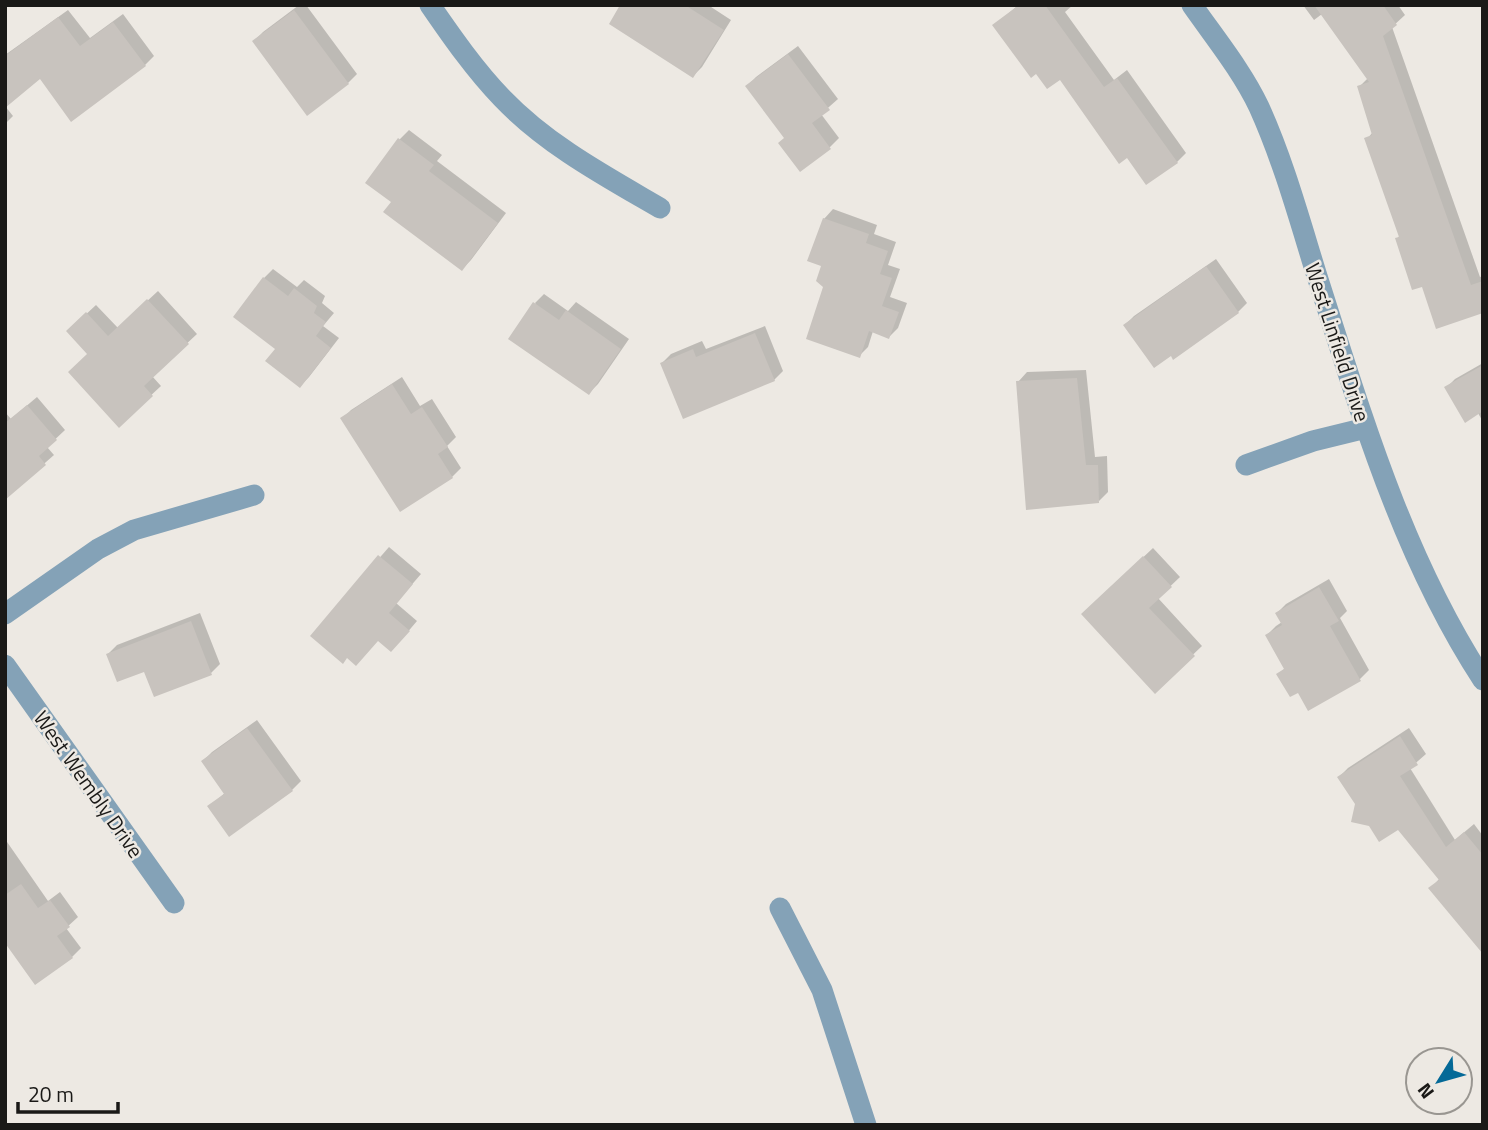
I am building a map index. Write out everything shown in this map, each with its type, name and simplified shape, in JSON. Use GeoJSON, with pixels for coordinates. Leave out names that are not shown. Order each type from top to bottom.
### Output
{"type":"FeatureCollection","features":[{"type":"Feature","properties":{"kind":"street"},"geometry":{"type":"LineString","coordinates":[[430,5],[462,51],[502,98],[531,124],[588,166],[660,208]]}},
{"type":"Feature","properties":{"kind":"street","name":"West Linfield Drive"},"geometry":{"type":"LineString","coordinates":[[1192,5],[1236,67],[1258,105],[1278,153],[1389,494],[1434,596],[1483,680]]}},
{"type":"Feature","properties":{"kind":"street"},"geometry":{"type":"LineString","coordinates":[[1246,465],[1314,441],[1366,428]]}},
{"type":"Feature","properties":{"kind":"street"},"geometry":{"type":"LineString","coordinates":[[5,614],[98,549],[134,530],[254,495]]}},
{"type":"Feature","properties":{"kind":"street","name":"West Wembly Drive"},"geometry":{"type":"LineString","coordinates":[[5,666],[174,903]]}},
{"type":"Feature","properties":{"kind":"street"},"geometry":{"type":"LineString","coordinates":[[780,908],[822,990],[866,1125]]}},
{"type":"Feature","properties":{"kind":"building"},"geometry":{"type":"Polygon","coordinates":[[[620,5],[685,5],[724,30],[693,78],[609,24],[620,5]]]}},
{"type":"Feature","properties":{"kind":"building"},"geometry":{"type":"Polygon","coordinates":[[[1019,5],[1045,5],[1104,87],[1117,78],[1178,163],[1146,185],[1127,158],[1119,164],[1060,80],[1047,89],[1036,74],[1031,78],[992,25],[1019,5]]]}},
{"type":"Feature","properties":{"kind":"building"},"geometry":{"type":"Polygon","coordinates":[[[1314,5],[1383,5],[1397,25],[1383,36],[1471,285],[1483,281],[1483,313],[1436,329],[1422,287],[1412,290],[1395,238],[1399,237],[1364,138],[1372,135],[1357,86],[1369,82],[1314,5]]]}},
{"type":"Feature","properties":{"kind":"building"},"geometry":{"type":"Polygon","coordinates":[[[294,10],[349,84],[307,116],[252,41],[294,10]]]}},
{"type":"Feature","properties":{"kind":"building"},"geometry":{"type":"Polygon","coordinates":[[[58,17],[80,46],[113,22],[146,66],[71,122],[40,79],[5,108],[5,56],[58,17]]]}},
{"type":"Feature","properties":{"kind":"building"},"geometry":{"type":"Polygon","coordinates":[[[788,54],[830,110],[812,123],[831,149],[800,172],[778,143],[784,138],[745,86],[788,54]]]}},
{"type":"Feature","properties":{"kind":"building"},"geometry":{"type":"Polygon","coordinates":[[[398,138],[434,165],[429,171],[498,223],[462,271],[383,212],[391,202],[365,183],[398,138]]]}},
{"type":"Feature","properties":{"kind":"building"},"geometry":{"type":"Polygon","coordinates":[[[823,218],[869,234],[866,243],[888,251],[880,274],[892,278],[882,306],[899,312],[889,339],[869,331],[860,358],[806,339],[823,287],[816,281],[821,266],[807,261],[823,218]]]}},
{"type":"Feature","properties":{"kind":"building"},"geometry":{"type":"Polygon","coordinates":[[[1206,266],[1239,313],[1173,360],[1171,356],[1154,368],[1123,325],[1206,266]]]}},
{"type":"Feature","properties":{"kind":"building"},"geometry":{"type":"Polygon","coordinates":[[[263,277],[288,296],[294,288],[317,306],[314,313],[326,322],[316,336],[331,348],[300,388],[265,361],[275,349],[233,317],[263,277]]]}},
{"type":"Feature","properties":{"kind":"building"},"geometry":{"type":"Polygon","coordinates":[[[147,299],[189,344],[144,386],[153,396],[119,428],[68,372],[87,354],[66,331],[86,312],[108,336],[147,299]]]}},
{"type":"Feature","properties":{"kind":"building"},"geometry":{"type":"Polygon","coordinates":[[[533,302],[559,320],[566,310],[621,349],[589,395],[508,339],[533,302]]]}},
{"type":"Feature","properties":{"kind":"building"},"geometry":{"type":"Polygon","coordinates":[[[755,333],[775,381],[683,419],[660,363],[693,349],[696,357],[755,333]]]}},
{"type":"Feature","properties":{"kind":"building"},"geometry":{"type":"Polygon","coordinates":[[[1483,365],[1483,411],[1465,423],[1444,387],[1483,365]]]}},
{"type":"Feature","properties":{"kind":"building"},"geometry":{"type":"Polygon","coordinates":[[[1077,378],[1086,465],[1098,465],[1099,503],[1026,510],[1016,381],[1077,378]]]}},
{"type":"Feature","properties":{"kind":"building"},"geometry":{"type":"Polygon","coordinates":[[[392,384],[411,414],[422,407],[448,447],[438,454],[453,478],[400,512],[340,418],[392,384]]]}},
{"type":"Feature","properties":{"kind":"building"},"geometry":{"type":"Polygon","coordinates":[[[27,405],[57,440],[39,456],[46,465],[5,500],[5,423],[27,405]]]}},
{"type":"Feature","properties":{"kind":"building"},"geometry":{"type":"Polygon","coordinates":[[[378,555],[413,584],[389,613],[410,631],[391,652],[378,641],[356,666],[347,658],[343,664],[310,636],[378,555]]]}},
{"type":"Feature","properties":{"kind":"building"},"geometry":{"type":"Polygon","coordinates":[[[1143,556],[1172,587],[1149,608],[1195,656],[1155,694],[1081,614],[1143,556]]]}},
{"type":"Feature","properties":{"kind":"building"},"geometry":{"type":"Polygon","coordinates":[[[1319,587],[1339,621],[1330,626],[1361,681],[1308,711],[1298,693],[1290,697],[1276,674],[1284,669],[1265,635],[1282,625],[1275,613],[1319,587]]]}},
{"type":"Feature","properties":{"kind":"building"},"geometry":{"type":"Polygon","coordinates":[[[191,621],[212,675],[154,697],[144,672],[117,682],[106,654],[191,621]]]}},
{"type":"Feature","properties":{"kind":"building"},"geometry":{"type":"Polygon","coordinates":[[[247,728],[293,791],[229,837],[207,806],[224,794],[201,761],[247,728]]]}},
{"type":"Feature","properties":{"kind":"building"},"geometry":{"type":"Polygon","coordinates":[[[1400,736],[1418,765],[1400,776],[1446,847],[1464,832],[1483,855],[1483,954],[1428,888],[1439,880],[1398,830],[1379,842],[1369,826],[1351,822],[1355,804],[1337,777],[1400,736]]]}},
{"type":"Feature","properties":{"kind":"building"},"geometry":{"type":"Polygon","coordinates":[[[21,884],[38,908],[50,900],[70,927],[57,936],[73,958],[35,985],[5,943],[5,895],[21,884]]]}}]}
